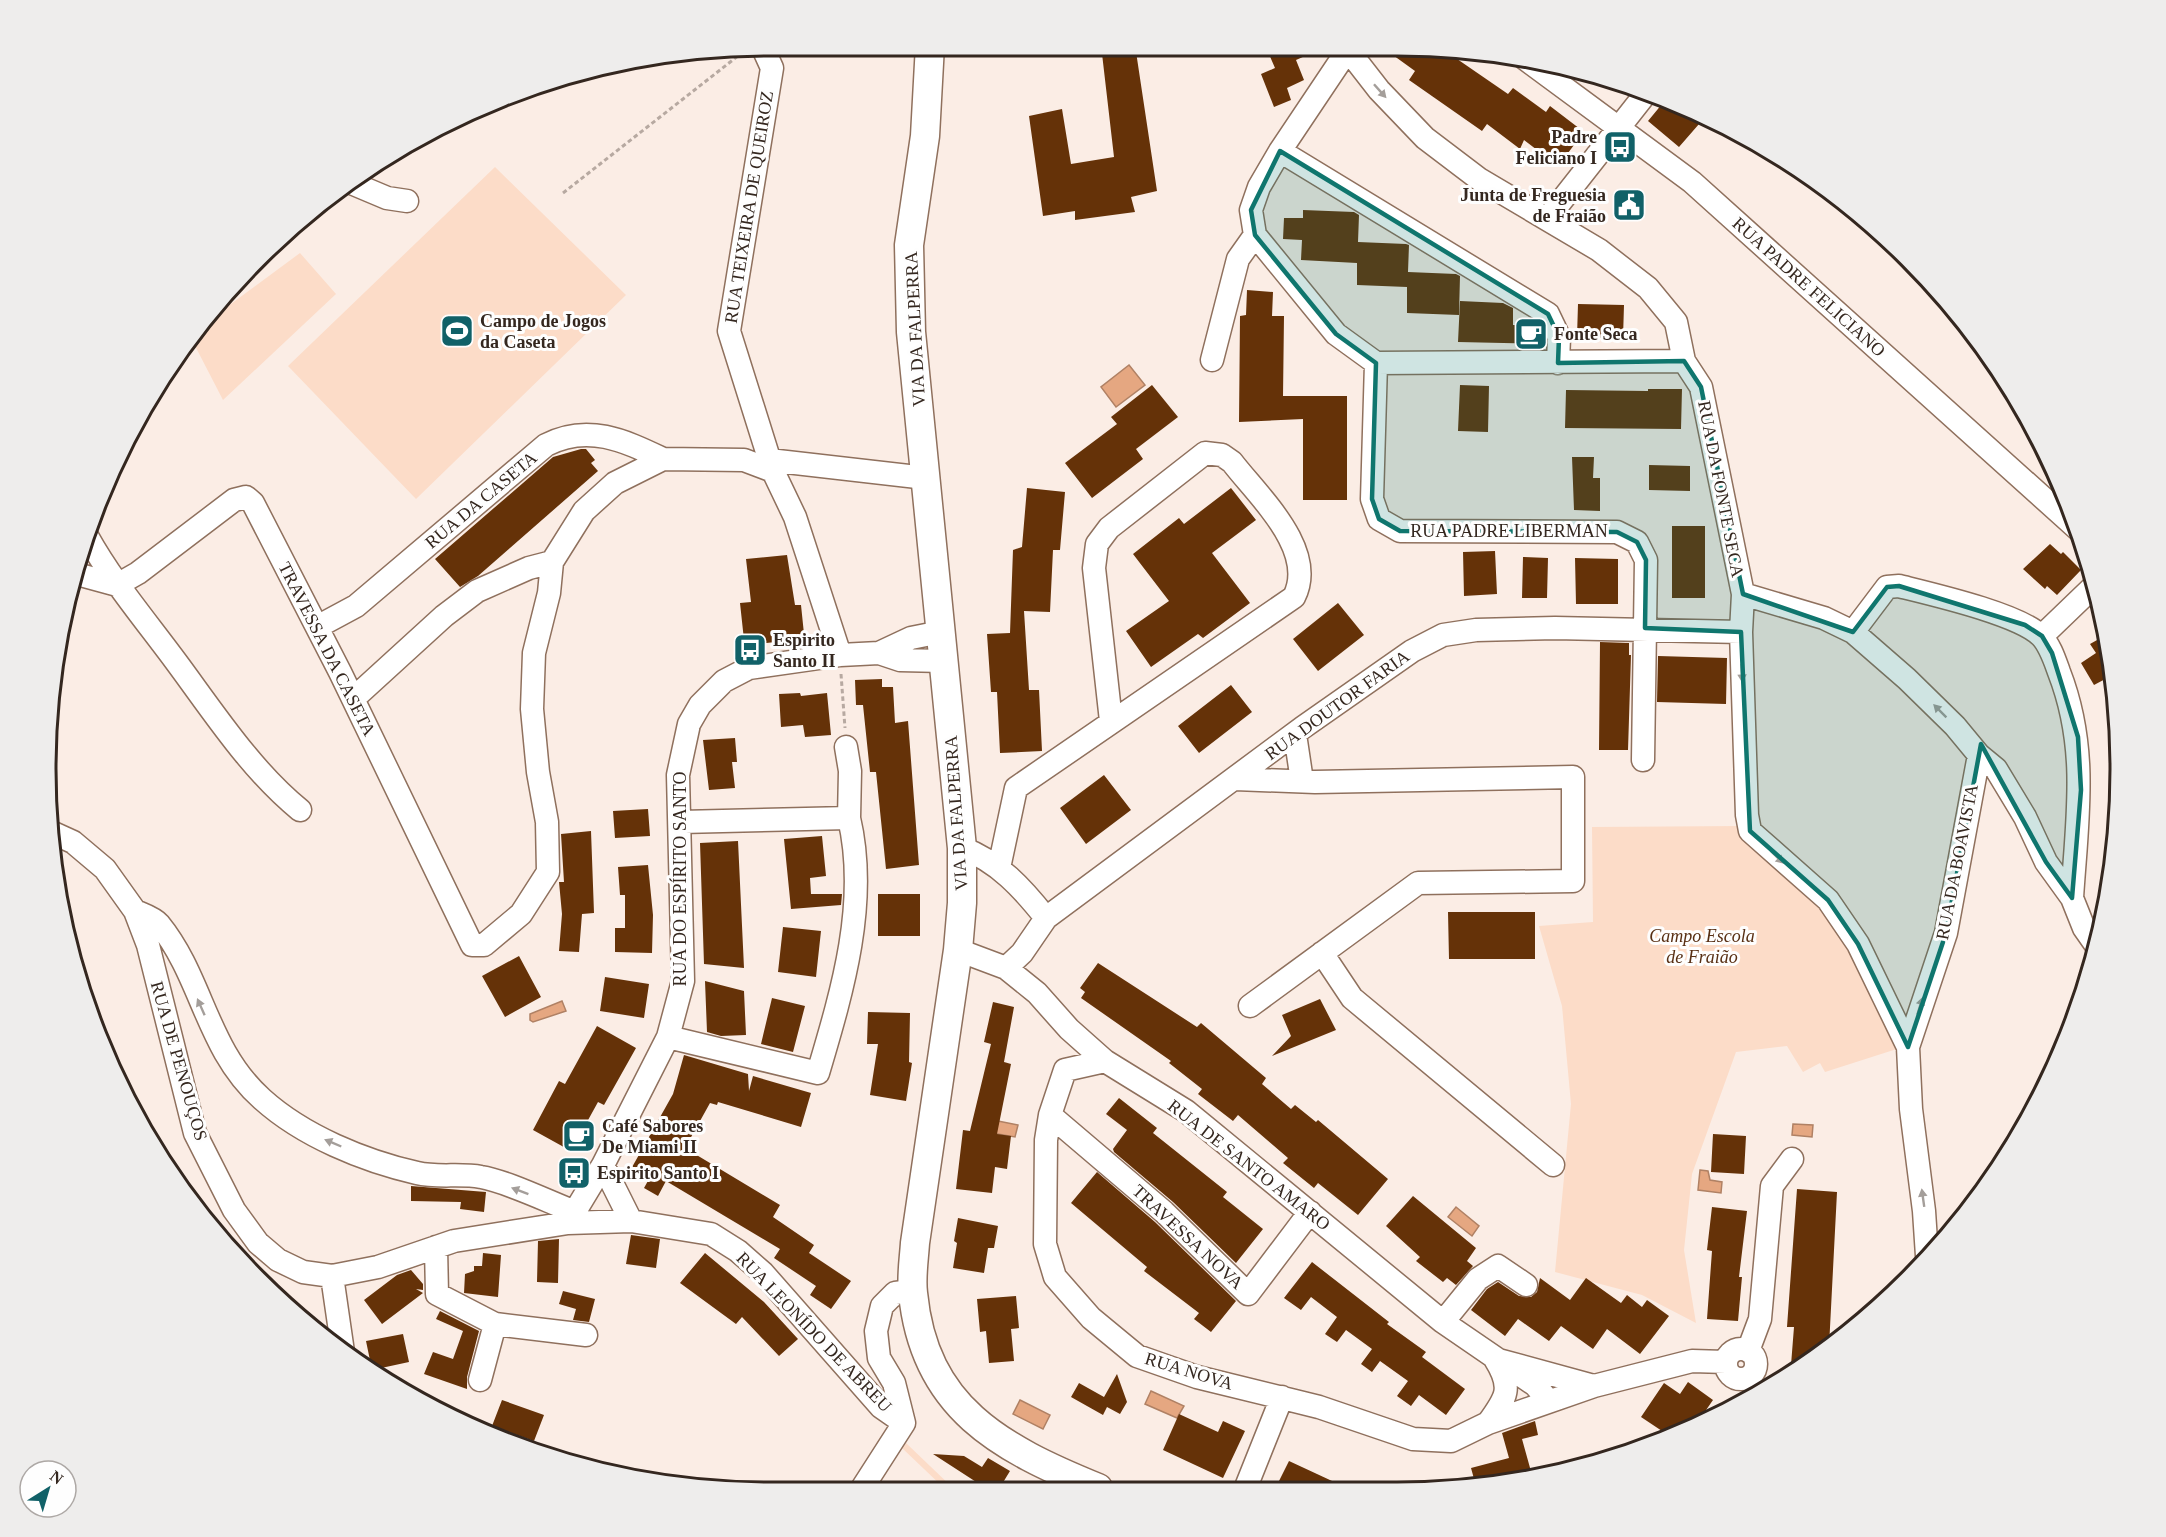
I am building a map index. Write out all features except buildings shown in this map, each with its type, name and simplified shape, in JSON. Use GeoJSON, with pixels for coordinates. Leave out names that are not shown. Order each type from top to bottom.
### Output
{"type":"FeatureCollection","features":[{"type":"Feature","properties":{"kind":"main road","name":"VIA DA FALPERRA"},"geometry":{"type":"LineString","coordinates":[[929,56],[925,136],[909,245],[911,332],[962,848],[962,903],[958,950],[915,1243],[912,1291],[919,1332],[928,1362],[946,1390],[975,1422],[1003,1443],[1049,1468],[1083,1482]]}},
{"type":"Feature","properties":{"kind":"street","name":"RUA TEIXEIRA DE QUEIROZ"},"geometry":{"type":"LineString","coordinates":[[767,56],[772,68],[729,331],[771,465],[795,517],[840,655]]}},
{"type":"Feature","properties":{"kind":"street"},"geometry":{"type":"LineString","coordinates":[[1341,56],[1280,151],[1259,187],[1251,210],[1255,235],[1336,334],[1376,363],[1684,361]]}},
{"type":"Feature","properties":{"kind":"street","name":"RUA DA FONTE SECA"},"geometry":{"type":"LineString","coordinates":[[1353,56],[1425,138],[1479,179],[1599,250],[1648,288],[1676,322],[1684,361],[1701,387],[1743,594],[1741,632],[1747,815],[1750,831],[1828,900],[1858,944],[1908,1047]]}},
{"type":"Feature","properties":{"kind":"street","name":"RUA PADRE FELICIANO"},"geometry":{"type":"LineString","coordinates":[[1540,70],[1692,182],[2064,517]]}},
{"type":"Feature","properties":{"kind":"street"},"geometry":{"type":"LineString","coordinates":[[1547,219],[1642,99]]}},
{"type":"Feature","properties":{"kind":"street"},"geometry":{"type":"LineString","coordinates":[[1280,151],[1548,314],[1558,337],[1558,363]]}},
{"type":"Feature","properties":{"kind":"street"},"geometry":{"type":"LineString","coordinates":[[358,186],[387,198],[407,201]]}},
{"type":"Feature","properties":{"kind":"street"},"geometry":{"type":"LineString","coordinates":[[1212,360],[1238,259],[1255,235]]}},
{"type":"Feature","properties":{"kind":"street","name":"RUA PADRE LIBERMAN"},"geometry":{"type":"LineString","coordinates":[[1376,363],[1372,499],[1380,519],[1400,531],[1617,532],[1637,542],[1646,560],[1643,760]]}},
{"type":"Feature","properties":{"kind":"street","name":"RUA DA CASETA"},"geometry":{"type":"LineString","coordinates":[[317,627],[356,606],[537,452],[559,438],[587,434],[604,435],[663,459]]}},
{"type":"Feature","properties":{"kind":"street"},"geometry":{"type":"LineString","coordinates":[[999,868],[1016,788],[1294,597],[1300,586],[1299,561],[1292,540],[1232,462],[1222,455],[1205,453],[1109,528],[1097,544],[1094,568],[1111,721]]}},
{"type":"Feature","properties":{"kind":"street"},"geometry":{"type":"LineString","coordinates":[[353,699],[444,616],[477,591],[530,568],[552,562],[584,511],[615,483],[663,459],[744,460],[771,465],[926,478]]}},
{"type":"Feature","properties":{"kind":"street","name":"TRAVESSA DA CASETA"},"geometry":{"type":"LineString","coordinates":[[117,585],[138,573],[234,500],[246,497],[253,503],[353,699],[472,945],[484,945],[521,914],[548,872],[547,822],[538,772],[532,709],[534,653],[549,593],[552,562]]}},
{"type":"Feature","properties":{"kind":"street"},"geometry":{"type":"LineString","coordinates":[[92,544],[117,585],[277,791],[300,810]]}},
{"type":"Feature","properties":{"kind":"street"},"geometry":{"type":"LineString","coordinates":[[82,576],[117,585]]}},
{"type":"Feature","properties":{"kind":"street"},"geometry":{"type":"LineString","coordinates":[[1853,632],[1887,587],[1899,586],[1974,606],[2025,625],[2042,636],[2070,699],[2078,737],[2081,790],[2072,898]]}},
{"type":"Feature","properties":{"kind":"street"},"geometry":{"type":"LineString","coordinates":[[2042,636],[2088,592]]}},
{"type":"Feature","properties":{"kind":"street"},"geometry":{"type":"LineString","coordinates":[[1743,594],[1824,618],[1853,632],[1907,679],[1955,726],[1979,755],[1996,769],[2025,817],[2046,862],[2072,898],[2084,928],[2090,937]]}},
{"type":"Feature","properties":{"kind":"street","name":"RUA DOUTOR FARIA"},"geometry":{"type":"LineString","coordinates":[[1006,968],[1022,953],[1046,918],[1294,734],[1412,651],[1443,635],[1476,630],[1645,628],[1741,632]]}},
{"type":"Feature","properties":{"kind":"street"},"geometry":{"type":"LineString","coordinates":[[879,653],[911,638],[941,632]]}},
{"type":"Feature","properties":{"kind":"street"},"geometry":{"type":"LineString","coordinates":[[879,653],[900,660],[943,661]]}},
{"type":"Feature","properties":{"kind":"street","name":"RUA DO ESPÍRITO SANTO"},"geometry":{"type":"LineString","coordinates":[[571,1217],[603,1164],[668,1037],[684,981],[678,775],[689,724],[700,705],[724,681],[748,668],[840,655],[879,653]]}},
{"type":"Feature","properties":{"kind":"street"},"geometry":{"type":"LineString","coordinates":[[1294,734],[1302,782]]}},
{"type":"Feature","properties":{"kind":"street"},"geometry":{"type":"LineString","coordinates":[[668,1037],[818,1074],[840,998],[854,921],[855,844],[849,818],[850,782],[846,747]]}},
{"type":"Feature","properties":{"kind":"street","name":"RUA DA BOAVISTA"},"geometry":{"type":"LineString","coordinates":[[1926,1247],[1911,1109],[1908,1047],[1946,933],[1979,755]]}},
{"type":"Feature","properties":{"kind":"street"},"geometry":{"type":"LineString","coordinates":[[1235,779],[1302,782],[1573,777],[1573,881],[1418,883],[1250,1006]]}},
{"type":"Feature","properties":{"kind":"street"},"geometry":{"type":"LineString","coordinates":[[681,822],[849,818]]}},
{"type":"Feature","properties":{"kind":"street","name":"RUA DE PENOUÇOS"},"geometry":{"type":"LineString","coordinates":[[59,836],[73,842],[105,869],[135,911],[148,945],[195,1133],[234,1210],[258,1243],[278,1260],[303,1272],[332,1276],[378,1267],[464,1239],[571,1217]]}},
{"type":"Feature","properties":{"kind":"street"},"geometry":{"type":"LineString","coordinates":[[962,848],[979,854],[999,868],[1046,918]]}},
{"type":"Feature","properties":{"kind":"street"},"geometry":{"type":"LineString","coordinates":[[135,911],[158,922],[180,960],[213,1034],[231,1065],[260,1097],[281,1115],[326,1140],[376,1161],[419,1174],[482,1177],[571,1217]]}},
{"type":"Feature","properties":{"kind":"street","name":"RUA DE SANTO AMARO"},"geometry":{"type":"LineString","coordinates":[[958,950],[1006,968],[1037,993],[1069,1029],[1105,1061],[1186,1111],[1443,1322],[1535,1384],[1549,1401]]}},
{"type":"Feature","properties":{"kind":"street"},"geometry":{"type":"LineString","coordinates":[[1322,953],[1352,998],[1553,1165]]}},
{"type":"Feature","properties":{"kind":"street","name":"RUA NOVA"},"geometry":{"type":"LineString","coordinates":[[1069,1029],[1065,1070],[1050,1115],[1046,1140],[1045,1244],[1055,1277],[1091,1318],[1137,1356],[1197,1377],[1282,1397],[1413,1439],[1451,1441],[1488,1423],[1594,1386]]}},
{"type":"Feature","properties":{"kind":"street"},"geometry":{"type":"LineString","coordinates":[[1065,1070],[1105,1061]]}},
{"type":"Feature","properties":{"kind":"street","name":"TRAVESSA NOVA"},"geometry":{"type":"LineString","coordinates":[[1050,1115],[1164,1212],[1248,1293],[1310,1212]]}},
{"type":"Feature","properties":{"kind":"street"},"geometry":{"type":"LineString","coordinates":[[1748,1351],[1760,1320],[1772,1186],[1792,1159]]}},
{"type":"Feature","properties":{"kind":"street"},"geometry":{"type":"LineString","coordinates":[[603,1164],[631,1221]]}},
{"type":"Feature","properties":{"kind":"street","name":"RUA LEONÍDO DE ABREU"},"geometry":{"type":"LineString","coordinates":[[571,1217],[631,1221],[711,1234],[738,1251],[763,1273],[881,1407],[904,1423]]}},
{"type":"Feature","properties":{"kind":"street"},"geometry":{"type":"LineString","coordinates":[[436,1247],[437,1294],[495,1324],[586,1335]]}},
{"type":"Feature","properties":{"kind":"street"},"geometry":{"type":"LineString","coordinates":[[1443,1322],[1478,1279],[1498,1266],[1526,1284]]}},
{"type":"Feature","properties":{"kind":"street"},"geometry":{"type":"LineString","coordinates":[[332,1276],[341,1339]]}},
{"type":"Feature","properties":{"kind":"street","name":"RUA LEONÍDO DE ABREU"},"geometry":{"type":"LineString","coordinates":[[904,1423],[894,1383],[879,1358],[876,1331],[882,1306],[895,1293],[912,1291]]}},
{"type":"Feature","properties":{"kind":"street"},"geometry":{"type":"LineString","coordinates":[[480,1380],[495,1324]]}},
{"type":"Feature","properties":{"kind":"street"},"geometry":{"type":"LineString","coordinates":[[1738,1349],[1748,1351],[1756,1364],[1755,1384],[1731,1374],[1726,1362],[1732,1352],[1738,1349]]}},
{"type":"Feature","properties":{"kind":"street"},"geometry":{"type":"LineString","coordinates":[[1495,1359],[1594,1386],[1692,1361],[1726,1362]]}},
{"type":"Feature","properties":{"kind":"street"},"geometry":{"type":"LineString","coordinates":[[1488,1423],[1501,1405],[1505,1393],[1506,1378],[1495,1359]]}},
{"type":"Feature","properties":{"kind":"street"},"geometry":{"type":"LineString","coordinates":[[1248,1482],[1282,1397]]}},
{"type":"Feature","properties":{"kind":"street"},"geometry":{"type":"LineString","coordinates":[[871,1482],[882,1457],[904,1423]]}},
{"type":"Feature","properties":{"kind":"path"},"geometry":{"type":"LineString","coordinates":[[562,193],[738,57]]}},
{"type":"Feature","properties":{"kind":"path"},"geometry":{"type":"LineString","coordinates":[[840,655],[846,747]]}},
{"type":"Feature","properties":{"kind":"highlighted area"},"geometry":{"type":"Polygon","coordinates":[[[1280,151],[1548,314],[1559,337],[1558,363],[1684,361],[1701,387],[1743,594],[1853,632],[1887,587],[1899,586],[2025,625],[2042,636],[2052,653],[2078,737],[2081,790],[2072,898],[2046,862],[1981,744],[1946,933],[1908,1047],[1858,944],[1828,900],[1750,831],[1741,632],[1645,628],[1646,560],[1637,542],[1617,532],[1400,531],[1379,519],[1372,499],[1376,363],[1336,334],[1255,235],[1251,210],[1280,151]]]}},
{"type":"Feature","properties":{"kind":"green space","name":"Campo de Jogos da Caseta"},"geometry":{"type":"Polygon","coordinates":[[[495,167],[626,295],[416,499],[288,366],[495,167]]]}},
{"type":"Feature","properties":{"kind":"green space"},"geometry":{"type":"Polygon","coordinates":[[[300,253],[336,294],[223,400],[195,345],[222,311],[300,253]]]}},
{"type":"Feature","properties":{"kind":"green space","name":"Campo Escola de Fraião"},"geometry":{"type":"Polygon","coordinates":[[[1741,826],[1824,901],[1903,1047],[1825,1072],[1820,1063],[1803,1072],[1787,1046],[1736,1052],[1692,1174],[1684,1250],[1696,1323],[1642,1295],[1555,1272],[1571,1104],[1562,1006],[1539,926],[1593,922],[1592,827],[1741,826]]]}},
{"type":"Feature","properties":{"kind":"green space"},"geometry":{"type":"Polygon","coordinates":[[[906,1443],[947,1482],[938,1482],[902,1448],[906,1443]]]}},
{"type":"Feature","properties":{"kind":"shaded area"},"geometry":{"type":"Polygon","coordinates":[[[1129,365],[1145,385],[1116,407],[1101,387],[1129,365]]]}},
{"type":"Feature","properties":{"kind":"shaded area"},"geometry":{"type":"Polygon","coordinates":[[[562,1001],[566,1011],[533,1022],[530,1020],[530,1014],[562,1001]]]}},
{"type":"Feature","properties":{"kind":"shaded area"},"geometry":{"type":"Polygon","coordinates":[[[988,1119],[1018,1125],[1015,1137],[986,1132],[988,1119]]]}},
{"type":"Feature","properties":{"kind":"shaded area"},"geometry":{"type":"Polygon","coordinates":[[[1793,1124],[1813,1125],[1812,1137],[1792,1135],[1793,1124]]]}},
{"type":"Feature","properties":{"kind":"shaded area"},"geometry":{"type":"Polygon","coordinates":[[[1700,1170],[1708,1171],[1710,1180],[1722,1182],[1721,1193],[1698,1190],[1700,1170]]]}},
{"type":"Feature","properties":{"kind":"shaded area"},"geometry":{"type":"Polygon","coordinates":[[[1456,1207],[1479,1226],[1472,1236],[1448,1217],[1456,1207]]]}},
{"type":"Feature","properties":{"kind":"shaded area"},"geometry":{"type":"Polygon","coordinates":[[[1151,1391],[1184,1406],[1177,1418],[1145,1404],[1151,1391]]]}},
{"type":"Feature","properties":{"kind":"shaded area"},"geometry":{"type":"Polygon","coordinates":[[[1020,1400],[1050,1415],[1043,1429],[1013,1414],[1020,1400]]]}},
{"type":"Feature","properties":{"kind":"place","name":"Padre Feliciano I"},"geometry":{"type":"Point","coordinates":[1620,147]}},
{"type":"Feature","properties":{"kind":"place","name":"Junta de Freguesia de Fraião"},"geometry":{"type":"Point","coordinates":[1629,205]}},
{"type":"Feature","properties":{"kind":"place","name":"Campo de Jogos da Caseta"},"geometry":{"type":"Point","coordinates":[457,331]}},
{"type":"Feature","properties":{"kind":"place","name":"Fonte Seca"},"geometry":{"type":"Point","coordinates":[1531,334]}},
{"type":"Feature","properties":{"kind":"place","name":"Espirito Santo II"},"geometry":{"type":"Point","coordinates":[750,650]}},
{"type":"Feature","properties":{"kind":"place","name":"Café Sabores De Miami II"},"geometry":{"type":"Point","coordinates":[579,1136]}},
{"type":"Feature","properties":{"kind":"place","name":"Espirito Santo I"},"geometry":{"type":"Point","coordinates":[574,1173]}}]}
